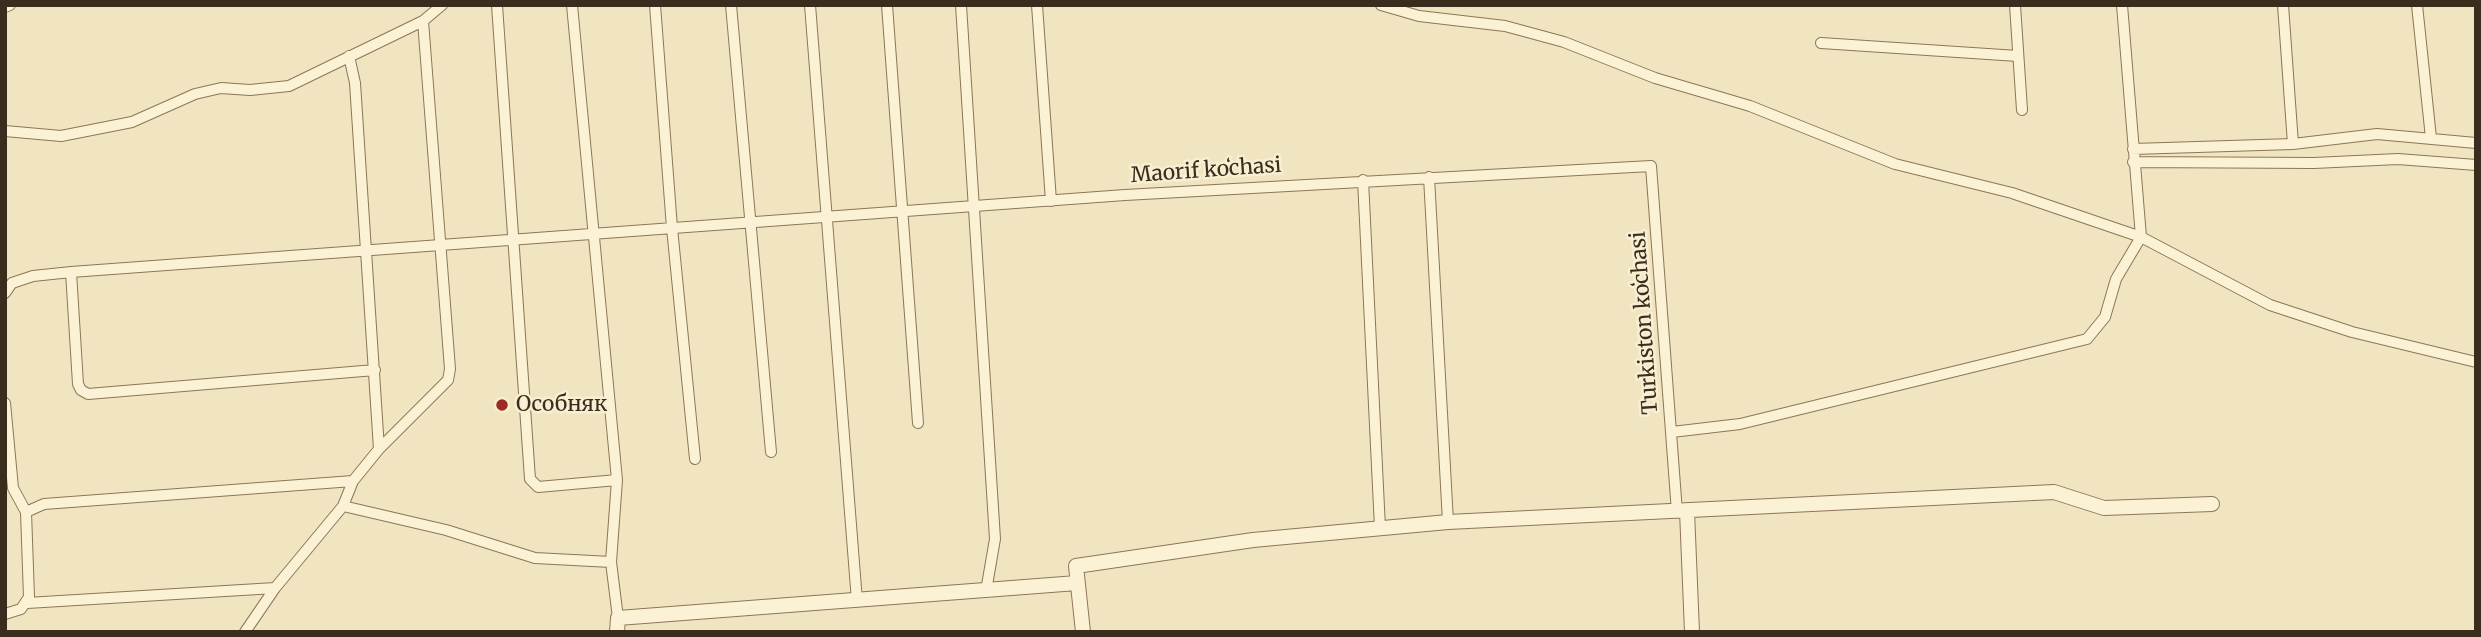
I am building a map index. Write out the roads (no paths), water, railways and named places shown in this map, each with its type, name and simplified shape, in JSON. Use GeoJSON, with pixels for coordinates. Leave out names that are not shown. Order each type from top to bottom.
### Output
{"type":"FeatureCollection","features":[{"type":"Feature","properties":{"kind":"street"},"geometry":{"type":"LineString","coordinates":[[5,7],[10,5]]}},
{"type":"Feature","properties":{"kind":"street"},"geometry":{"type":"LineString","coordinates":[[5,131],[61,136],[132,122],[195,94],[221,88],[250,90],[289,86],[422,21],[442,5]]}},
{"type":"Feature","properties":{"kind":"street"},"geometry":{"type":"LineString","coordinates":[[497,5],[532,485],[538,487],[617,480]]}},
{"type":"Feature","properties":{"kind":"street"},"geometry":{"type":"LineString","coordinates":[[572,5],[617,480],[611,562],[617,625],[1077,583]]}},
{"type":"Feature","properties":{"kind":"street"},"geometry":{"type":"LineString","coordinates":[[655,5],[672,228],[695,459]]}},
{"type":"Feature","properties":{"kind":"street"},"geometry":{"type":"LineString","coordinates":[[731,5],[771,452]]}},
{"type":"Feature","properties":{"kind":"street"},"geometry":{"type":"LineString","coordinates":[[810,5],[857,601]]}},
{"type":"Feature","properties":{"kind":"street"},"geometry":{"type":"LineString","coordinates":[[887,5],[900,212],[918,423]]}},
{"type":"Feature","properties":{"kind":"street"},"geometry":{"type":"LineString","coordinates":[[961,5],[995,539],[986,591]]}},
{"type":"Feature","properties":{"kind":"street"},"geometry":{"type":"LineString","coordinates":[[1037,5],[1051,201]]}},
{"type":"Feature","properties":{"kind":"street"},"geometry":{"type":"LineString","coordinates":[[1381,5],[1419,16],[1505,26],[1564,41],[1655,78],[1750,106],[1895,164],[2012,193],[2141,237],[2270,305],[2352,332],[2476,362]]}},
{"type":"Feature","properties":{"kind":"street"},"geometry":{"type":"LineString","coordinates":[[2015,5],[2022,110]]}},
{"type":"Feature","properties":{"kind":"street"},"geometry":{"type":"LineString","coordinates":[[2122,5],[2141,237]]}},
{"type":"Feature","properties":{"kind":"street"},"geometry":{"type":"LineString","coordinates":[[2283,5],[2293,144]]}},
{"type":"Feature","properties":{"kind":"street"},"geometry":{"type":"LineString","coordinates":[[2417,5],[2431,138]]}},
{"type":"Feature","properties":{"kind":"street"},"geometry":{"type":"LineString","coordinates":[[246,632],[275,588],[343,506],[353,481],[379,449],[448,380],[450,369],[443,246],[422,21]]}},
{"type":"Feature","properties":{"kind":"street"},"geometry":{"type":"LineString","coordinates":[[1821,43],[2018,56]]}},
{"type":"Feature","properties":{"kind":"street"},"geometry":{"type":"LineString","coordinates":[[349,56],[355,83],[379,449]]}},
{"type":"Feature","properties":{"kind":"street"},"geometry":{"type":"LineString","coordinates":[[2133,149],[2293,144],[2377,134],[2476,143]]}},
{"type":"Feature","properties":{"kind":"street"},"geometry":{"type":"LineString","coordinates":[[2133,162],[2314,163],[2398,159],[2476,165]]}},
{"type":"Feature","properties":{"kind":"street","name":"Turkiston koʻchasi"},"geometry":{"type":"LineString","coordinates":[[1363,180],[1651,166],[1672,432],[1740,424],[2087,340],[2105,317],[2116,279],[2141,237]]}},
{"type":"Feature","properties":{"kind":"street"},"geometry":{"type":"LineString","coordinates":[[1429,177],[1448,522]]}},
{"type":"Feature","properties":{"kind":"street"},"geometry":{"type":"LineString","coordinates":[[1363,180],[1380,528]]}},
{"type":"Feature","properties":{"kind":"street","name":"Maorif koʻchasi"},"geometry":{"type":"LineString","coordinates":[[5,293],[12,283],[33,276],[71,272],[1363,180]]}},
{"type":"Feature","properties":{"kind":"street"},"geometry":{"type":"LineString","coordinates":[[71,272],[78,384],[81,390],[88,394],[375,370]]}},
{"type":"Feature","properties":{"kind":"street"},"geometry":{"type":"LineString","coordinates":[[5,403],[13,488],[26,512],[27,603]]}},
{"type":"Feature","properties":{"kind":"street"},"geometry":{"type":"LineString","coordinates":[[1672,432],[1692,632]]}},
{"type":"Feature","properties":{"kind":"street"},"geometry":{"type":"LineString","coordinates":[[26,512],[44,503],[353,481]]}},
{"type":"Feature","properties":{"kind":"street"},"geometry":{"type":"LineString","coordinates":[[1083,632],[1076,566],[1253,540],[1448,522],[2054,492],[2104,508],[2212,504]]}},
{"type":"Feature","properties":{"kind":"street"},"geometry":{"type":"LineString","coordinates":[[343,506],[446,530],[535,558],[611,562]]}},
{"type":"Feature","properties":{"kind":"street"},"geometry":{"type":"LineString","coordinates":[[5,614],[27,603],[275,588]]}},
{"type":"Feature","properties":{"kind":"place","name":"Особняк"},"geometry":{"type":"Point","coordinates":[502,405]}}]}
